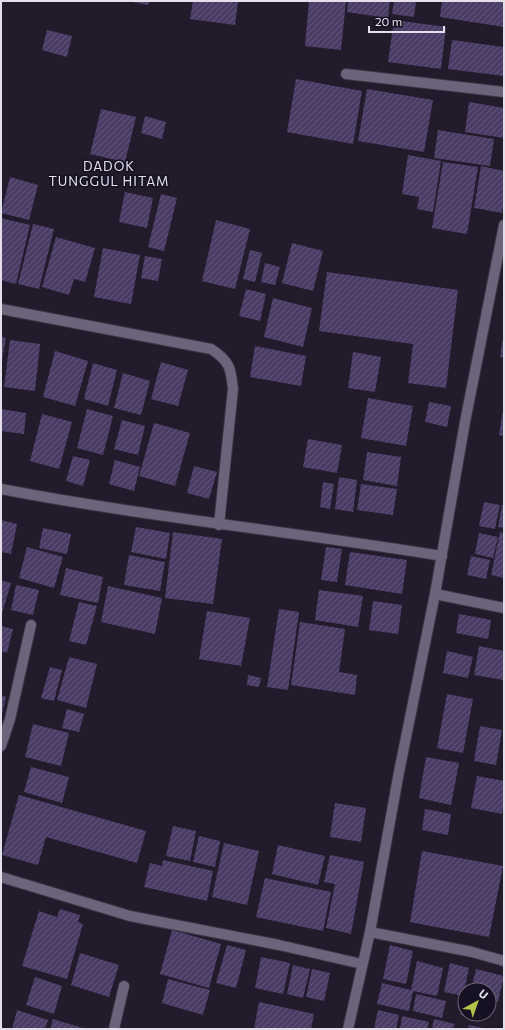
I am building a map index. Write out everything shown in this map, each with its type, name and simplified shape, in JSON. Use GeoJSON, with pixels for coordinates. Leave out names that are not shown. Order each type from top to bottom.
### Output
{"type":"FeatureCollection","features":[{"type":"Feature","properties":{"kind":"street"},"geometry":{"type":"LineString","coordinates":[[346,74],[504,92]]}},
{"type":"Feature","properties":{"kind":"street"},"geometry":{"type":"LineString","coordinates":[[348,1029],[370,932],[399,772],[435,594],[465,422],[504,225]]}},
{"type":"Feature","properties":{"kind":"street"},"geometry":{"type":"LineString","coordinates":[[1,308],[212,349],[221,355],[231,370],[233,389],[218,525]]}},
{"type":"Feature","properties":{"kind":"street"},"geometry":{"type":"LineString","coordinates":[[1,489],[98,507],[218,525],[331,538],[442,556]]}},
{"type":"Feature","properties":{"kind":"street"},"geometry":{"type":"LineString","coordinates":[[435,594],[504,608]]}},
{"type":"Feature","properties":{"kind":"street"},"geometry":{"type":"LineString","coordinates":[[1,746],[10,719],[31,625]]}},
{"type":"Feature","properties":{"kind":"street"},"geometry":{"type":"LineString","coordinates":[[1,877],[130,916],[279,945],[362,964]]}},
{"type":"Feature","properties":{"kind":"street"},"geometry":{"type":"LineString","coordinates":[[370,932],[472,952],[504,961]]}},
{"type":"Feature","properties":{"kind":"street"},"geometry":{"type":"LineString","coordinates":[[114,1029],[124,986]]}},
{"type":"Feature","properties":{"kind":"building"},"geometry":{"type":"Polygon","coordinates":[[[128,1],[149,1],[148,5],[128,1]]]}},
{"type":"Feature","properties":{"kind":"building"},"geometry":{"type":"Polygon","coordinates":[[[193,1],[238,1],[235,25],[190,19],[193,1]]]}},
{"type":"Feature","properties":{"kind":"building"},"geometry":{"type":"Polygon","coordinates":[[[309,1],[346,1],[341,50],[305,46],[309,1]]]}},
{"type":"Feature","properties":{"kind":"building"},"geometry":{"type":"Polygon","coordinates":[[[348,1],[390,1],[388,18],[347,12],[348,1]]]}},
{"type":"Feature","properties":{"kind":"building"},"geometry":{"type":"Polygon","coordinates":[[[394,1],[416,1],[414,17],[392,14],[394,1]]]}},
{"type":"Feature","properties":{"kind":"building"},"geometry":{"type":"Polygon","coordinates":[[[442,1],[504,1],[504,27],[440,17],[442,1]]]}},
{"type":"Feature","properties":{"kind":"building"},"geometry":{"type":"Polygon","coordinates":[[[394,20],[446,27],[441,69],[388,62],[394,20]]]}},
{"type":"Feature","properties":{"kind":"building"},"geometry":{"type":"Polygon","coordinates":[[[47,30],[72,36],[67,57],[42,50],[47,30]]]}},
{"type":"Feature","properties":{"kind":"building"},"geometry":{"type":"Polygon","coordinates":[[[452,40],[504,47],[504,76],[448,69],[452,40]]]}},
{"type":"Feature","properties":{"kind":"building"},"geometry":{"type":"Polygon","coordinates":[[[296,79],[362,91],[353,144],[287,132],[296,79]]]}},
{"type":"Feature","properties":{"kind":"building"},"geometry":{"type":"Polygon","coordinates":[[[367,89],[433,100],[424,152],[358,141],[367,89]]]}},
{"type":"Feature","properties":{"kind":"building"},"geometry":{"type":"Polygon","coordinates":[[[469,102],[504,108],[504,138],[465,132],[469,102]]]}},
{"type":"Feature","properties":{"kind":"building"},"geometry":{"type":"Polygon","coordinates":[[[101,109],[136,117],[125,162],[90,154],[101,109]]]}},
{"type":"Feature","properties":{"kind":"building"},"geometry":{"type":"Polygon","coordinates":[[[145,116],[166,122],[162,139],[141,133],[145,116]]]}},
{"type":"Feature","properties":{"kind":"building"},"geometry":{"type":"Polygon","coordinates":[[[438,130],[494,139],[490,166],[434,158],[438,130]]]}},
{"type":"Feature","properties":{"kind":"building"},"geometry":{"type":"Polygon","coordinates":[[[408,155],[441,161],[433,212],[417,209],[419,197],[402,194],[408,155]]]}},
{"type":"Feature","properties":{"kind":"building"},"geometry":{"type":"Polygon","coordinates":[[[443,162],[478,167],[467,234],[432,228],[443,162]]]}},
{"type":"Feature","properties":{"kind":"building"},"geometry":{"type":"Polygon","coordinates":[[[481,166],[504,171],[504,201],[502,213],[474,208],[481,166]]]}},
{"type":"Feature","properties":{"kind":"building"},"geometry":{"type":"Polygon","coordinates":[[[10,177],[38,185],[29,220],[1,213],[10,177]]]}},
{"type":"Feature","properties":{"kind":"building"},"geometry":{"type":"Polygon","coordinates":[[[125,192],[153,198],[147,228],[119,222],[125,192]]]}},
{"type":"Feature","properties":{"kind":"building"},"geometry":{"type":"Polygon","coordinates":[[[161,194],[177,198],[164,251],[148,247],[161,194]]]}},
{"type":"Feature","properties":{"kind":"building"},"geometry":{"type":"Polygon","coordinates":[[[1,218],[30,225],[16,284],[1,280],[1,218]]]}},
{"type":"Feature","properties":{"kind":"building"},"geometry":{"type":"Polygon","coordinates":[[[216,220],[250,229],[235,289],[202,281],[216,220]]]}},
{"type":"Feature","properties":{"kind":"building"},"geometry":{"type":"Polygon","coordinates":[[[33,224],[54,229],[39,289],[18,284],[33,224]]]}},
{"type":"Feature","properties":{"kind":"building"},"geometry":{"type":"Polygon","coordinates":[[[56,237],[95,248],[85,282],[74,279],[69,295],[42,287],[56,237]]]}},
{"type":"Feature","properties":{"kind":"building"},"geometry":{"type":"Polygon","coordinates":[[[292,243],[323,251],[313,291],[282,283],[292,243]]]}},
{"type":"Feature","properties":{"kind":"building"},"geometry":{"type":"Polygon","coordinates":[[[103,248],[140,255],[131,304],[94,297],[103,248]]]}},
{"type":"Feature","properties":{"kind":"building"},"geometry":{"type":"Polygon","coordinates":[[[250,250],[262,253],[255,282],[243,279],[250,250]]]}},
{"type":"Feature","properties":{"kind":"building"},"geometry":{"type":"Polygon","coordinates":[[[145,256],[162,259],[158,281],[141,278],[145,256]]]}},
{"type":"Feature","properties":{"kind":"building"},"geometry":{"type":"Polygon","coordinates":[[[265,263],[280,267],[275,285],[261,282],[265,263]]]}},
{"type":"Feature","properties":{"kind":"building"},"geometry":{"type":"Polygon","coordinates":[[[327,272],[458,290],[446,388],[408,383],[413,344],[319,331],[327,272]]]}},
{"type":"Feature","properties":{"kind":"building"},"geometry":{"type":"Polygon","coordinates":[[[246,289],[266,294],[260,321],[239,316],[246,289]]]}},
{"type":"Feature","properties":{"kind":"building"},"geometry":{"type":"Polygon","coordinates":[[[273,298],[312,308],[303,347],[264,337],[273,298]]]}},
{"type":"Feature","properties":{"kind":"building"},"geometry":{"type":"Polygon","coordinates":[[[1,337],[6,338],[2,361],[1,361],[1,337]]]}},
{"type":"Feature","properties":{"kind":"building"},"geometry":{"type":"Polygon","coordinates":[[[504,338],[504,358],[500,357],[504,338]]]}},
{"type":"Feature","properties":{"kind":"building"},"geometry":{"type":"Polygon","coordinates":[[[10,340],[40,344],[35,391],[4,387],[10,340]]]}},
{"type":"Feature","properties":{"kind":"building"},"geometry":{"type":"Polygon","coordinates":[[[255,346],[306,356],[301,386],[250,377],[255,346]]]}},
{"type":"Feature","properties":{"kind":"building"},"geometry":{"type":"Polygon","coordinates":[[[55,351],[88,361],[75,406],[43,397],[55,351]]]}},
{"type":"Feature","properties":{"kind":"building"},"geometry":{"type":"Polygon","coordinates":[[[353,352],[381,357],[375,392],[348,388],[353,352]]]}},
{"type":"Feature","properties":{"kind":"building"},"geometry":{"type":"Polygon","coordinates":[[[161,362],[188,370],[178,406],[151,399],[161,362]]]}},
{"type":"Feature","properties":{"kind":"building"},"geometry":{"type":"Polygon","coordinates":[[[93,363],[117,370],[108,406],[84,399],[93,363]]]}},
{"type":"Feature","properties":{"kind":"building"},"geometry":{"type":"Polygon","coordinates":[[[123,373],[150,381],[141,415],[114,408],[123,373]]]}},
{"type":"Feature","properties":{"kind":"building"},"geometry":{"type":"Polygon","coordinates":[[[368,398],[413,406],[406,446],[361,438],[368,398]]]}},
{"type":"Feature","properties":{"kind":"building"},"geometry":{"type":"Polygon","coordinates":[[[429,402],[451,406],[447,427],[425,422],[429,402]]]}},
{"type":"Feature","properties":{"kind":"building"},"geometry":{"type":"Polygon","coordinates":[[[1,409],[26,413],[24,434],[1,431],[1,409]]]}},
{"type":"Feature","properties":{"kind":"building"},"geometry":{"type":"Polygon","coordinates":[[[87,409],[113,416],[103,455],[77,448],[87,409]]]}},
{"type":"Feature","properties":{"kind":"building"},"geometry":{"type":"Polygon","coordinates":[[[504,410],[504,436],[499,435],[504,410]]]}},
{"type":"Feature","properties":{"kind":"building"},"geometry":{"type":"Polygon","coordinates":[[[42,414],[72,422],[59,469],[30,461],[42,414]]]}},
{"type":"Feature","properties":{"kind":"building"},"geometry":{"type":"Polygon","coordinates":[[[122,420],[145,426],[138,455],[114,449],[122,420]]]}},
{"type":"Feature","properties":{"kind":"building"},"geometry":{"type":"Polygon","coordinates":[[[154,423],[190,433],[175,486],[139,476],[154,423]]]}},
{"type":"Feature","properties":{"kind":"building"},"geometry":{"type":"Polygon","coordinates":[[[308,439],[342,445],[337,473],[303,467],[308,439]]]}},
{"type":"Feature","properties":{"kind":"building"},"geometry":{"type":"Polygon","coordinates":[[[367,452],[401,457],[397,486],[363,480],[367,452]]]}},
{"type":"Feature","properties":{"kind":"building"},"geometry":{"type":"Polygon","coordinates":[[[73,456],[90,460],[83,486],[66,481],[73,456]]]}},
{"type":"Feature","properties":{"kind":"building"},"geometry":{"type":"Polygon","coordinates":[[[115,460],[140,467],[134,491],[109,484],[115,460]]]}},
{"type":"Feature","properties":{"kind":"building"},"geometry":{"type":"Polygon","coordinates":[[[194,466],[217,472],[209,499],[187,493],[194,466]]]}},
{"type":"Feature","properties":{"kind":"building"},"geometry":{"type":"Polygon","coordinates":[[[339,477],[357,480],[353,512],[335,509],[339,477]]]}},
{"type":"Feature","properties":{"kind":"building"},"geometry":{"type":"Polygon","coordinates":[[[323,482],[334,484],[330,509],[320,507],[323,482]]]}},
{"type":"Feature","properties":{"kind":"building"},"geometry":{"type":"Polygon","coordinates":[[[361,484],[397,489],[393,515],[357,510],[361,484]]]}},
{"type":"Feature","properties":{"kind":"building"},"geometry":{"type":"Polygon","coordinates":[[[484,502],[500,505],[495,529],[479,526],[484,502]]]}},
{"type":"Feature","properties":{"kind":"building"},"geometry":{"type":"Polygon","coordinates":[[[502,505],[504,505],[504,528],[498,527],[502,505]]]}},
{"type":"Feature","properties":{"kind":"building"},"geometry":{"type":"Polygon","coordinates":[[[1,520],[17,524],[11,554],[1,552],[1,520]]]}},
{"type":"Feature","properties":{"kind":"building"},"geometry":{"type":"Polygon","coordinates":[[[136,527],[170,533],[166,559],[131,552],[136,527]]]}},
{"type":"Feature","properties":{"kind":"building"},"geometry":{"type":"Polygon","coordinates":[[[43,528],[71,534],[67,554],[39,548],[43,528]]]}},
{"type":"Feature","properties":{"kind":"building"},"geometry":{"type":"Polygon","coordinates":[[[173,532],[222,539],[213,604],[165,598],[173,532]]]}},
{"type":"Feature","properties":{"kind":"building"},"geometry":{"type":"Polygon","coordinates":[[[500,532],[504,533],[504,578],[491,575],[500,532]]]}},
{"type":"Feature","properties":{"kind":"building"},"geometry":{"type":"Polygon","coordinates":[[[479,533],[498,537],[493,558],[475,554],[479,533]]]}},
{"type":"Feature","properties":{"kind":"building"},"geometry":{"type":"Polygon","coordinates":[[[27,547],[63,557],[54,588],[19,578],[27,547]]]}},
{"type":"Feature","properties":{"kind":"building"},"geometry":{"type":"Polygon","coordinates":[[[326,547],[342,549],[337,582],[321,580],[326,547]]]}},
{"type":"Feature","properties":{"kind":"building"},"geometry":{"type":"Polygon","coordinates":[[[350,552],[407,560],[402,594],[345,585],[350,552]]]}},
{"type":"Feature","properties":{"kind":"building"},"geometry":{"type":"Polygon","coordinates":[[[129,555],[165,562],[160,591],[124,585],[129,555]]]}},
{"type":"Feature","properties":{"kind":"building"},"geometry":{"type":"Polygon","coordinates":[[[471,556],[490,560],[486,579],[467,575],[471,556]]]}},
{"type":"Feature","properties":{"kind":"building"},"geometry":{"type":"Polygon","coordinates":[[[66,568],[103,577],[98,603],[60,595],[66,568]]]}},
{"type":"Feature","properties":{"kind":"building"},"geometry":{"type":"Polygon","coordinates":[[[1,580],[11,583],[1,617],[1,580]]]}},
{"type":"Feature","properties":{"kind":"building"},"geometry":{"type":"Polygon","coordinates":[[[16,585],[39,590],[33,615],[11,610],[16,585]]]}},
{"type":"Feature","properties":{"kind":"building"},"geometry":{"type":"Polygon","coordinates":[[[108,586],[162,598],[155,634],[101,622],[108,586]]]}},
{"type":"Feature","properties":{"kind":"building"},"geometry":{"type":"Polygon","coordinates":[[[319,590],[363,596],[358,627],[315,620],[319,590]]]}},
{"type":"Feature","properties":{"kind":"building"},"geometry":{"type":"Polygon","coordinates":[[[373,601],[402,605],[398,634],[369,630],[373,601]]]}},
{"type":"Feature","properties":{"kind":"building"},"geometry":{"type":"Polygon","coordinates":[[[79,602],[97,606],[86,645],[69,641],[79,602]]]}},
{"type":"Feature","properties":{"kind":"building"},"geometry":{"type":"Polygon","coordinates":[[[279,609],[299,612],[288,690],[267,687],[279,609]]]}},
{"type":"Feature","properties":{"kind":"building"},"geometry":{"type":"Polygon","coordinates":[[[207,611],[250,618],[241,666],[199,659],[207,611]]]}},
{"type":"Feature","properties":{"kind":"building"},"geometry":{"type":"Polygon","coordinates":[[[459,614],[491,620],[488,639],[456,633],[459,614]]]}},
{"type":"Feature","properties":{"kind":"building"},"geometry":{"type":"Polygon","coordinates":[[[300,622],[345,629],[339,672],[357,675],[355,695],[291,685],[300,622]]]}},
{"type":"Feature","properties":{"kind":"building"},"geometry":{"type":"Polygon","coordinates":[[[1,626],[13,629],[7,653],[1,651],[1,626]]]}},
{"type":"Feature","properties":{"kind":"building"},"geometry":{"type":"Polygon","coordinates":[[[479,646],[504,651],[504,680],[474,675],[479,646]]]}},
{"type":"Feature","properties":{"kind":"building"},"geometry":{"type":"Polygon","coordinates":[[[447,651],[473,657],[468,678],[443,673],[447,651]]]}},
{"type":"Feature","properties":{"kind":"building"},"geometry":{"type":"Polygon","coordinates":[[[69,657],[97,664],[86,708],[57,700],[69,657]]]}},
{"type":"Feature","properties":{"kind":"building"},"geometry":{"type":"Polygon","coordinates":[[[50,667],[62,670],[54,701],[41,698],[50,667]]]}},
{"type":"Feature","properties":{"kind":"building"},"geometry":{"type":"Polygon","coordinates":[[[248,675],[261,678],[259,687],[247,685],[248,675]]]}},
{"type":"Feature","properties":{"kind":"building"},"geometry":{"type":"Polygon","coordinates":[[[447,694],[473,699],[463,753],[437,748],[447,694]]]}},
{"type":"Feature","properties":{"kind":"building"},"geometry":{"type":"Polygon","coordinates":[[[1,695],[6,697],[2,714],[1,714],[1,695]]]}},
{"type":"Feature","properties":{"kind":"building"},"geometry":{"type":"Polygon","coordinates":[[[67,709],[84,714],[79,732],[62,728],[67,709]]]}},
{"type":"Feature","properties":{"kind":"building"},"geometry":{"type":"Polygon","coordinates":[[[33,724],[69,733],[61,766],[25,757],[33,724]]]}},
{"type":"Feature","properties":{"kind":"building"},"geometry":{"type":"Polygon","coordinates":[[[480,726],[502,730],[496,765],[474,761],[480,726]]]}},
{"type":"Feature","properties":{"kind":"building"},"geometry":{"type":"Polygon","coordinates":[[[426,757],[459,763],[451,805],[419,798],[426,757]]]}},
{"type":"Feature","properties":{"kind":"building"},"geometry":{"type":"Polygon","coordinates":[[[31,767],[69,777],[62,803],[24,792],[31,767]]]}},
{"type":"Feature","properties":{"kind":"building"},"geometry":{"type":"Polygon","coordinates":[[[477,776],[504,781],[504,801],[502,814],[471,808],[477,776]]]}},
{"type":"Feature","properties":{"kind":"building"},"geometry":{"type":"Polygon","coordinates":[[[19,795],[146,831],[137,863],[46,837],[38,865],[2,855],[19,795]]]}},
{"type":"Feature","properties":{"kind":"building"},"geometry":{"type":"Polygon","coordinates":[[[335,803],[366,808],[361,842],[330,837],[335,803]]]}},
{"type":"Feature","properties":{"kind":"building"},"geometry":{"type":"Polygon","coordinates":[[[425,809],[451,814],[448,835],[422,830],[425,809]]]}},
{"type":"Feature","properties":{"kind":"building"},"geometry":{"type":"Polygon","coordinates":[[[173,826],[196,831],[190,861],[166,856],[173,826]]]}},
{"type":"Feature","properties":{"kind":"building"},"geometry":{"type":"Polygon","coordinates":[[[199,836],[220,841],[215,867],[193,862],[199,836]]]}},
{"type":"Feature","properties":{"kind":"building"},"geometry":{"type":"Polygon","coordinates":[[[224,843],[259,851],[247,905],[212,897],[224,843]]]}},
{"type":"Feature","properties":{"kind":"building"},"geometry":{"type":"Polygon","coordinates":[[[278,845],[325,856],[318,885],[272,874],[278,845]]]}},
{"type":"Feature","properties":{"kind":"building"},"geometry":{"type":"Polygon","coordinates":[[[422,851],[503,866],[489,937],[410,922],[422,851]]]}},
{"type":"Feature","properties":{"kind":"building"},"geometry":{"type":"Polygon","coordinates":[[[330,855],[364,862],[351,934],[326,928],[335,884],[324,882],[330,855]]]}},
{"type":"Feature","properties":{"kind":"building"},"geometry":{"type":"Polygon","coordinates":[[[163,860],[213,871],[207,901],[144,887],[150,863],[162,866],[163,860]]]}},
{"type":"Feature","properties":{"kind":"building"},"geometry":{"type":"Polygon","coordinates":[[[265,878],[331,892],[323,931],[256,917],[265,878]]]}},
{"type":"Feature","properties":{"kind":"building"},"geometry":{"type":"Polygon","coordinates":[[[60,909],[80,915],[78,922],[83,924],[67,979],[22,966],[39,911],[57,917],[60,909]]]}},
{"type":"Feature","properties":{"kind":"building"},"geometry":{"type":"Polygon","coordinates":[[[172,930],[221,944],[209,988],[160,974],[172,930]]]}},
{"type":"Feature","properties":{"kind":"building"},"geometry":{"type":"Polygon","coordinates":[[[227,945],[246,950],[236,988],[216,983],[227,945]]]}},
{"type":"Feature","properties":{"kind":"building"},"geometry":{"type":"Polygon","coordinates":[[[390,945],[413,951],[406,984],[383,979],[390,945]]]}},
{"type":"Feature","properties":{"kind":"building"},"geometry":{"type":"Polygon","coordinates":[[[80,953],[119,965],[109,997],[71,985],[80,953]]]}},
{"type":"Feature","properties":{"kind":"building"},"geometry":{"type":"Polygon","coordinates":[[[261,957],[290,963],[283,994],[255,988],[261,957]]]}},
{"type":"Feature","properties":{"kind":"building"},"geometry":{"type":"Polygon","coordinates":[[[417,961],[443,968],[437,996],[413,991],[409,1011],[377,1004],[382,983],[411,990],[417,961]]]}},
{"type":"Feature","properties":{"kind":"building"},"geometry":{"type":"Polygon","coordinates":[[[450,963],[469,968],[466,982],[457,982],[457,995],[444,992],[450,963]]]}},
{"type":"Feature","properties":{"kind":"building"},"geometry":{"type":"Polygon","coordinates":[[[293,965],[310,969],[303,998],[287,994],[293,965]]]}},
{"type":"Feature","properties":{"kind":"building"},"geometry":{"type":"Polygon","coordinates":[[[312,969],[330,973],[324,1001],[306,997],[312,969]]]}},
{"type":"Feature","properties":{"kind":"building"},"geometry":{"type":"Polygon","coordinates":[[[476,969],[504,976],[498,1002],[497,982],[473,982],[476,969]]]}},
{"type":"Feature","properties":{"kind":"building"},"geometry":{"type":"Polygon","coordinates":[[[35,977],[62,986],[54,1014],[26,1005],[35,977]]]}},
{"type":"Feature","properties":{"kind":"building"},"geometry":{"type":"Polygon","coordinates":[[[168,979],[210,990],[203,1015],[162,1003],[168,979]]]}},
{"type":"Feature","properties":{"kind":"building"},"geometry":{"type":"Polygon","coordinates":[[[416,994],[446,1001],[442,1018],[413,1011],[416,994]]]}},
{"type":"Feature","properties":{"kind":"building"},"geometry":{"type":"Polygon","coordinates":[[[259,1002],[314,1014],[311,1029],[254,1029],[259,1002]]]}},
{"type":"Feature","properties":{"kind":"building"},"geometry":{"type":"Polygon","coordinates":[[[17,1010],[48,1020],[45,1029],[12,1029],[17,1010]]]}},
{"type":"Feature","properties":{"kind":"building"},"geometry":{"type":"Polygon","coordinates":[[[378,1010],[399,1015],[396,1029],[374,1029],[378,1010]]]}},
{"type":"Feature","properties":{"kind":"building"},"geometry":{"type":"Polygon","coordinates":[[[402,1016],[429,1022],[427,1029],[400,1029],[402,1016]]]}},
{"type":"Feature","properties":{"kind":"building"},"geometry":{"type":"Polygon","coordinates":[[[53,1019],[86,1029],[50,1029],[53,1019]]]}},
{"type":"Feature","properties":{"kind":"building"},"geometry":{"type":"Polygon","coordinates":[[[434,1019],[455,1024],[453,1029],[432,1029],[434,1019]]]}},
{"type":"Feature","properties":{"kind":"building"},"geometry":{"type":"Polygon","coordinates":[[[469,1025],[483,1028],[483,1029],[468,1029],[469,1025]]]}},
{"type":"Feature","properties":{"kind":"district","name":"DADOK TUNGGUL HITAM"},"geometry":{"type":"Point","coordinates":[109,174]}}]}
